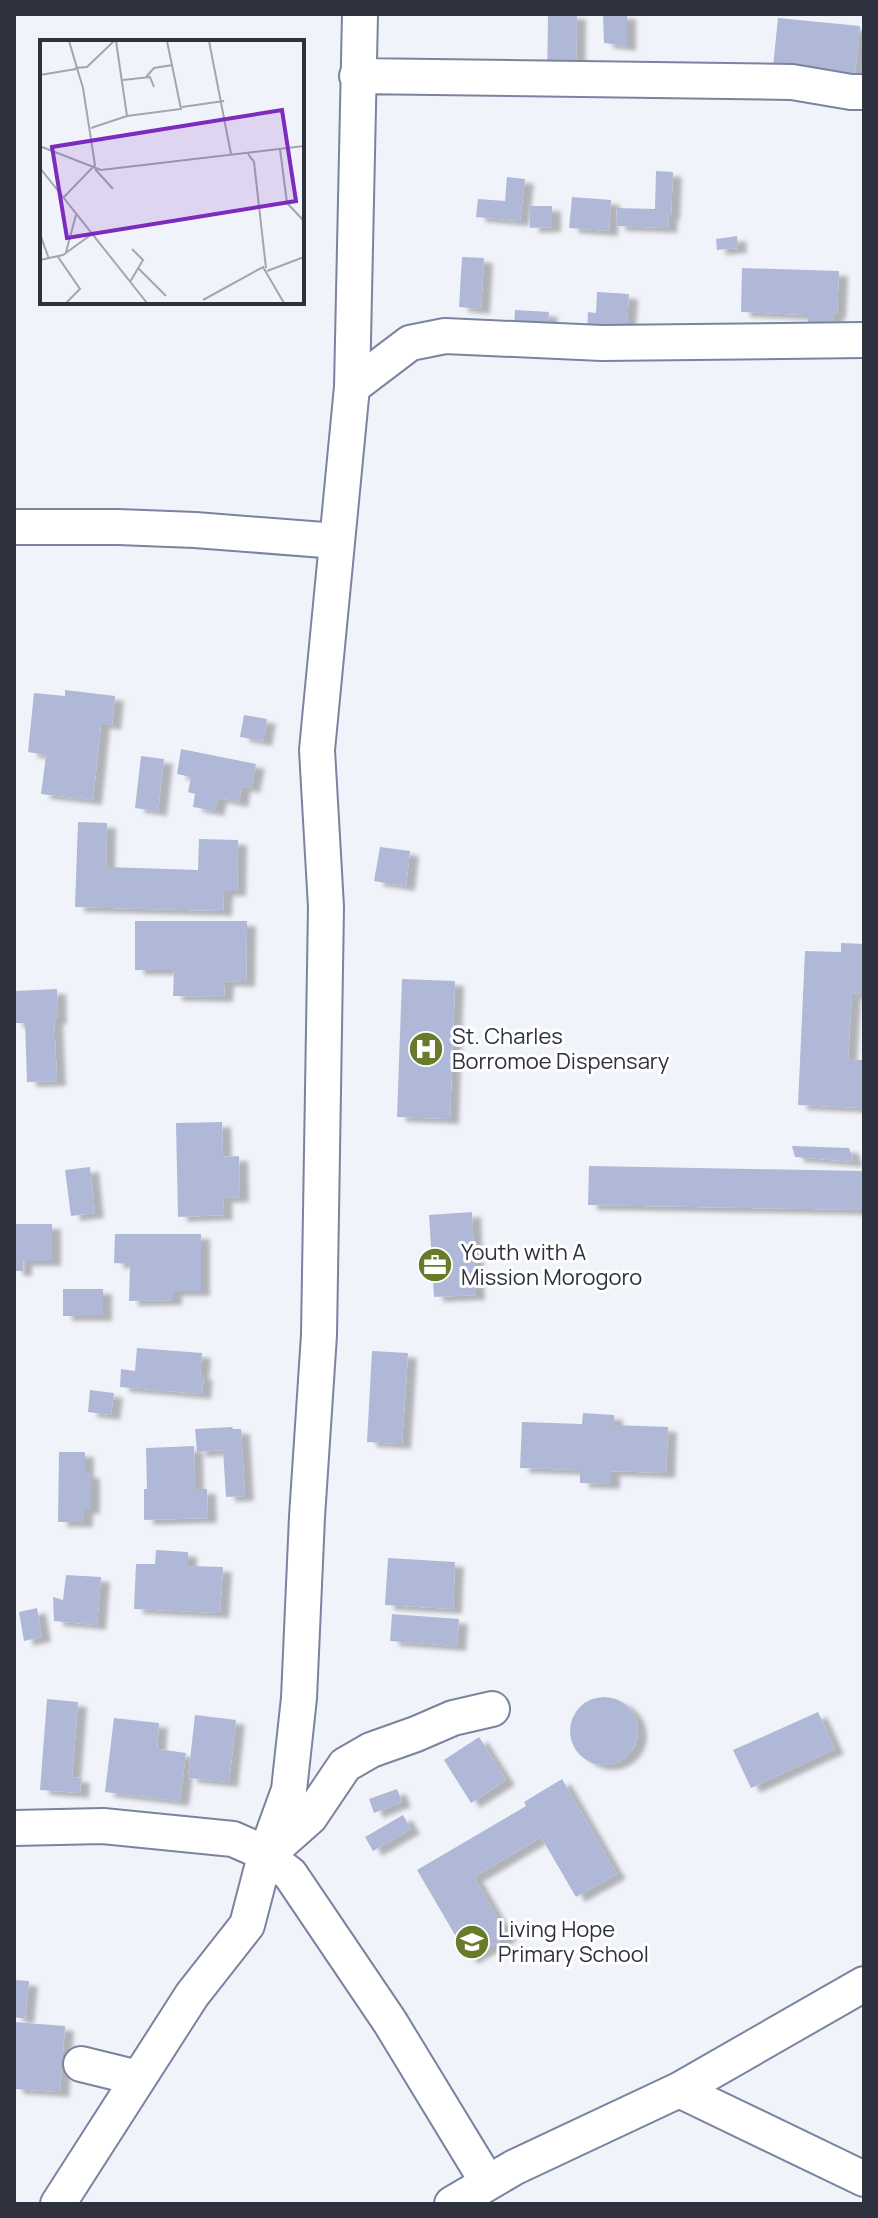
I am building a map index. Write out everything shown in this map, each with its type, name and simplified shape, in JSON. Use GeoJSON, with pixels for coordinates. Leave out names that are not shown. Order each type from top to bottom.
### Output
{"type":"FeatureCollection","features":[{"type":"Feature","properties":{"kind":"street"},"geometry":{"type":"LineString","coordinates":[[58,2204],[192,1995],[247,1925],[265,1856],[289,1790],[299,1698],[319,1319],[326,907],[317,750],[352,387],[360,14]]}},
{"type":"Feature","properties":{"kind":"street"},"geometry":{"type":"LineString","coordinates":[[357,76],[792,82],[864,92]]}},
{"type":"Feature","properties":{"kind":"street"},"geometry":{"type":"LineString","coordinates":[[352,387],[410,343],[445,336],[602,343],[864,340]]}},
{"type":"Feature","properties":{"kind":"street"},"geometry":{"type":"LineString","coordinates":[[14,527],[195,530],[337,541]]}},
{"type":"Feature","properties":{"kind":"street"},"geometry":{"type":"LineString","coordinates":[[265,1856],[310,1817],[345,1765],[371,1750],[453,1718],[492,1709]]}},
{"type":"Feature","properties":{"kind":"street"},"geometry":{"type":"LineString","coordinates":[[14,1828],[103,1826],[233,1839],[290,1874],[390,2022],[488,2183]]}},
{"type":"Feature","properties":{"kind":"street"},"geometry":{"type":"LineString","coordinates":[[452,2204],[515,2167],[679,2090],[864,1984]]}},
{"type":"Feature","properties":{"kind":"street"},"geometry":{"type":"LineString","coordinates":[[81,2064],[138,2078]]}},
{"type":"Feature","properties":{"kind":"street"},"geometry":{"type":"LineString","coordinates":[[679,2090],[864,2179]]}},
{"type":"Feature","properties":{"kind":"building"},"geometry":{"type":"Polygon","coordinates":[[[548,14],[577,14],[576,89],[547,88],[548,14]]]}},
{"type":"Feature","properties":{"kind":"building"},"geometry":{"type":"Polygon","coordinates":[[[603,14],[627,14],[627,46],[604,43],[603,14]]]}},
{"type":"Feature","properties":{"kind":"building"},"geometry":{"type":"Polygon","coordinates":[[[778,18],[860,26],[855,75],[773,67],[778,18]]]}},
{"type":"Feature","properties":{"kind":"building"},"geometry":{"type":"Polygon","coordinates":[[[656,171],[673,172],[668,228],[616,226],[617,208],[655,209],[656,171]]]}},
{"type":"Feature","properties":{"kind":"building"},"geometry":{"type":"Polygon","coordinates":[[[507,177],[525,179],[520,221],[476,217],[478,199],[505,201],[507,177]]]}},
{"type":"Feature","properties":{"kind":"building"},"geometry":{"type":"Polygon","coordinates":[[[572,197],[611,200],[609,231],[569,228],[572,197]]]}},
{"type":"Feature","properties":{"kind":"building"},"geometry":{"type":"Polygon","coordinates":[[[530,206],[552,206],[552,227],[530,228],[530,206]]]}},
{"type":"Feature","properties":{"kind":"building"},"geometry":{"type":"Polygon","coordinates":[[[737,236],[738,248],[717,250],[716,239],[737,236]]]}},
{"type":"Feature","properties":{"kind":"building"},"geometry":{"type":"Polygon","coordinates":[[[462,257],[484,258],[481,309],[459,307],[462,257]]]}},
{"type":"Feature","properties":{"kind":"building"},"geometry":{"type":"Polygon","coordinates":[[[742,268],[839,271],[837,314],[834,314],[833,328],[808,328],[808,315],[741,312],[742,268]]]}},
{"type":"Feature","properties":{"kind":"building"},"geometry":{"type":"Polygon","coordinates":[[[597,292],[629,294],[625,350],[587,335],[588,312],[596,313],[597,292]]]}},
{"type":"Feature","properties":{"kind":"building"},"geometry":{"type":"Polygon","coordinates":[[[515,310],[549,312],[546,347],[513,345],[515,310]]]}},
{"type":"Feature","properties":{"kind":"building"},"geometry":{"type":"Polygon","coordinates":[[[65,690],[115,696],[112,725],[101,723],[93,800],[41,794],[46,755],[28,752],[34,693],[65,696],[65,690]]]}},
{"type":"Feature","properties":{"kind":"building"},"geometry":{"type":"Polygon","coordinates":[[[244,715],[267,719],[263,741],[240,737],[244,715]]]}},
{"type":"Feature","properties":{"kind":"building"},"geometry":{"type":"Polygon","coordinates":[[[181,749],[256,764],[251,788],[242,786],[239,802],[218,798],[215,811],[193,807],[195,794],[188,792],[191,777],[177,774],[181,749]]]}},
{"type":"Feature","properties":{"kind":"building"},"geometry":{"type":"Polygon","coordinates":[[[141,756],[164,759],[158,811],[135,808],[141,756]]]}},
{"type":"Feature","properties":{"kind":"building"},"geometry":{"type":"Polygon","coordinates":[[[78,822],[107,823],[106,867],[198,870],[199,839],[238,840],[237,891],[224,891],[223,911],[75,907],[78,822]]]}},
{"type":"Feature","properties":{"kind":"building"},"geometry":{"type":"Polygon","coordinates":[[[380,847],[410,851],[406,886],[374,881],[380,847]]]}},
{"type":"Feature","properties":{"kind":"building"},"geometry":{"type":"Polygon","coordinates":[[[135,921],[247,921],[246,982],[225,981],[224,997],[173,996],[174,970],[135,970],[135,921]]]}},
{"type":"Feature","properties":{"kind":"building"},"geometry":{"type":"Polygon","coordinates":[[[841,943],[864,944],[864,994],[852,993],[848,1059],[864,1060],[864,1108],[798,1105],[805,951],[841,952],[841,943]]]}},
{"type":"Feature","properties":{"kind":"building","name":"St. Charles Borromoe Dispensary"},"geometry":{"type":"Polygon","coordinates":[[[402,979],[455,981],[450,1119],[397,1117],[402,979]]]}},
{"type":"Feature","properties":{"kind":"building"},"geometry":{"type":"Polygon","coordinates":[[[57,989],[58,1019],[54,1019],[57,1081],[27,1082],[25,1023],[14,1023],[14,991],[57,989]]]}},
{"type":"Feature","properties":{"kind":"building"},"geometry":{"type":"Polygon","coordinates":[[[222,1122],[223,1157],[239,1156],[240,1197],[223,1198],[224,1215],[178,1217],[176,1123],[222,1122]]]}},
{"type":"Feature","properties":{"kind":"building"},"geometry":{"type":"Polygon","coordinates":[[[792,1146],[849,1148],[854,1162],[795,1157],[792,1146]]]}},
{"type":"Feature","properties":{"kind":"building"},"geometry":{"type":"Polygon","coordinates":[[[589,1166],[864,1171],[864,1210],[588,1205],[589,1166]]]}},
{"type":"Feature","properties":{"kind":"building"},"geometry":{"type":"Polygon","coordinates":[[[90,1167],[95,1213],[71,1216],[65,1170],[90,1167]]]}},
{"type":"Feature","properties":{"kind":"building"},"geometry":{"type":"Polygon","coordinates":[[[472,1212],[476,1295],[434,1297],[429,1215],[472,1212]]]}},
{"type":"Feature","properties":{"kind":"building"},"geometry":{"type":"Polygon","coordinates":[[[14,1224],[52,1224],[52,1261],[23,1261],[23,1271],[14,1271],[14,1224]]]}},
{"type":"Feature","properties":{"kind":"building"},"geometry":{"type":"Polygon","coordinates":[[[115,1234],[201,1234],[201,1291],[173,1291],[173,1300],[129,1301],[130,1264],[114,1263],[115,1234]]]}},
{"type":"Feature","properties":{"kind":"building"},"geometry":{"type":"Polygon","coordinates":[[[63,1289],[103,1289],[103,1316],[63,1316],[63,1289]]]}},
{"type":"Feature","properties":{"kind":"building"},"geometry":{"type":"Polygon","coordinates":[[[137,1348],[202,1353],[202,1394],[120,1387],[121,1369],[135,1371],[137,1348]]]}},
{"type":"Feature","properties":{"kind":"building"},"geometry":{"type":"Polygon","coordinates":[[[372,1351],[408,1353],[402,1444],[367,1442],[372,1351]]]}},
{"type":"Feature","properties":{"kind":"building"},"geometry":{"type":"Polygon","coordinates":[[[90,1390],[114,1393],[111,1415],[88,1412],[90,1390]]]}},
{"type":"Feature","properties":{"kind":"building"},"geometry":{"type":"Polygon","coordinates":[[[583,1413],[614,1415],[614,1425],[668,1427],[666,1473],[611,1471],[611,1484],[580,1483],[580,1470],[520,1468],[522,1422],[582,1424],[583,1413]]]}},
{"type":"Feature","properties":{"kind":"building"},"geometry":{"type":"Polygon","coordinates":[[[195,1429],[241,1429],[245,1496],[226,1497],[223,1450],[197,1452],[195,1429]]]}},
{"type":"Feature","properties":{"kind":"building"},"geometry":{"type":"Polygon","coordinates":[[[194,1446],[195,1489],[207,1489],[208,1518],[144,1520],[146,1448],[194,1446]]]}},
{"type":"Feature","properties":{"kind":"building"},"geometry":{"type":"Polygon","coordinates":[[[59,1452],[85,1452],[85,1473],[91,1473],[91,1509],[84,1509],[84,1522],[58,1522],[59,1452]]]}},
{"type":"Feature","properties":{"kind":"building"},"geometry":{"type":"Polygon","coordinates":[[[156,1550],[188,1552],[188,1566],[223,1567],[220,1613],[134,1609],[136,1564],[155,1564],[156,1550]]]}},
{"type":"Feature","properties":{"kind":"building"},"geometry":{"type":"Polygon","coordinates":[[[388,1558],[455,1562],[453,1609],[385,1605],[388,1558]]]}},
{"type":"Feature","properties":{"kind":"building"},"geometry":{"type":"Polygon","coordinates":[[[66,1575],[101,1577],[97,1625],[54,1621],[53,1597],[63,1600],[66,1575]]]}},
{"type":"Feature","properties":{"kind":"building"},"geometry":{"type":"Polygon","coordinates":[[[37,1608],[42,1637],[24,1641],[19,1612],[37,1608]]]}},
{"type":"Feature","properties":{"kind":"building"},"geometry":{"type":"Polygon","coordinates":[[[392,1614],[459,1619],[457,1646],[390,1641],[392,1614]]]}},
{"type":"Feature","properties":{"kind":"building"},"geometry":{"type":"Polygon","coordinates":[[[597,1697],[611,1697],[623,1702],[633,1712],[638,1731],[633,1750],[623,1760],[611,1765],[597,1765],[585,1760],[575,1750],[570,1738],[570,1724],[575,1712],[585,1702],[597,1697]]]}},
{"type":"Feature","properties":{"kind":"building"},"geometry":{"type":"Polygon","coordinates":[[[47,1699],[78,1702],[72,1777],[81,1778],[80,1793],[40,1790],[47,1699]]]}},
{"type":"Feature","properties":{"kind":"building"},"geometry":{"type":"Polygon","coordinates":[[[818,1712],[835,1749],[751,1788],[733,1750],[818,1712]]]}},
{"type":"Feature","properties":{"kind":"building"},"geometry":{"type":"Polygon","coordinates":[[[195,1715],[236,1720],[229,1782],[188,1778],[195,1715]]]}},
{"type":"Feature","properties":{"kind":"building"},"geometry":{"type":"Polygon","coordinates":[[[114,1718],[159,1723],[157,1749],[186,1753],[180,1801],[105,1792],[114,1718]]]}},
{"type":"Feature","properties":{"kind":"building"},"geometry":{"type":"Polygon","coordinates":[[[479,1737],[506,1780],[471,1803],[444,1760],[479,1737]]]}},
{"type":"Feature","properties":{"kind":"building"},"geometry":{"type":"Polygon","coordinates":[[[562,1779],[617,1874],[576,1897],[541,1837],[474,1877],[508,1936],[469,1959],[417,1870],[526,1806],[524,1802],[562,1779]]]}},
{"type":"Feature","properties":{"kind":"building"},"geometry":{"type":"Polygon","coordinates":[[[397,1789],[402,1802],[374,1813],[369,1799],[397,1789]]]}},
{"type":"Feature","properties":{"kind":"building"},"geometry":{"type":"Polygon","coordinates":[[[403,1815],[411,1829],[373,1851],[365,1837],[403,1815]]]}},
{"type":"Feature","properties":{"kind":"building"},"geometry":{"type":"Polygon","coordinates":[[[14,1980],[29,1981],[25,2019],[14,2017],[14,1980]]]}},
{"type":"Feature","properties":{"kind":"building"},"geometry":{"type":"Polygon","coordinates":[[[14,2022],[65,2026],[60,2092],[14,2089],[14,2022]]]}},
{"type":"Feature","properties":{"kind":"place","name":"St. Charles Borromoe Dispensary"},"geometry":{"type":"Point","coordinates":[426,1049]}},
{"type":"Feature","properties":{"kind":"place","name":"Youth with A Mission Morogoro"},"geometry":{"type":"Point","coordinates":[435,1265]}},
{"type":"Feature","properties":{"kind":"place","name":"Living Hope Primary School"},"geometry":{"type":"Point","coordinates":[472,1942]}}]}
